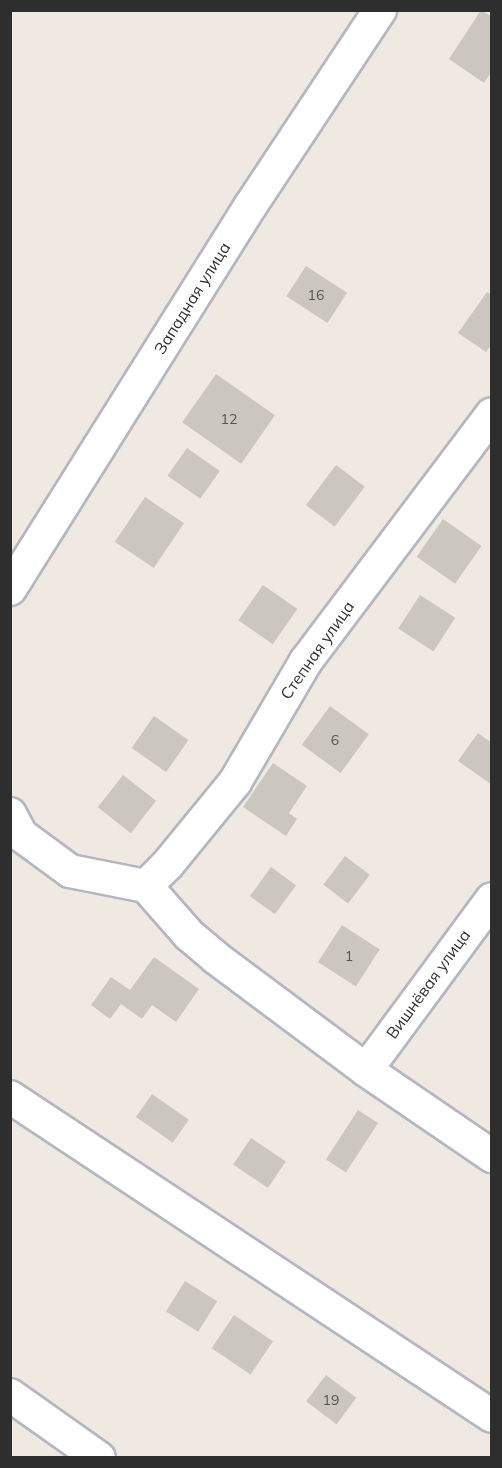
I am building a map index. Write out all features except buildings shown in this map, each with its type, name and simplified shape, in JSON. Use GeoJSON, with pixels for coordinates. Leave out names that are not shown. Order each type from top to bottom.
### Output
{"type":"FeatureCollection","features":[{"type":"Feature","properties":{"kind":"street","name":"Западная улица"},"geometry":{"type":"LineString","coordinates":[[10,589],[250,205],[380,10]]}},
{"type":"Feature","properties":{"kind":"street","name":"Степная улица"},"geometry":{"type":"LineString","coordinates":[[146,886],[176,856],[235,782],[306,661],[492,414]]}},
{"type":"Feature","properties":{"kind":"street"},"geometry":{"type":"LineString","coordinates":[[10,814],[21,835],[70,871],[146,886],[189,935],[216,958],[366,1070],[492,1156]]}},
{"type":"Feature","properties":{"kind":"street","name":"Вишнёвая улица"},"geometry":{"type":"LineString","coordinates":[[366,1070],[492,899]]}},
{"type":"Feature","properties":{"kind":"street"},"geometry":{"type":"LineString","coordinates":[[10,1097],[492,1416]]}},
{"type":"Feature","properties":{"kind":"street"},"geometry":{"type":"LineString","coordinates":[[10,1395],[99,1458]]}}]}
